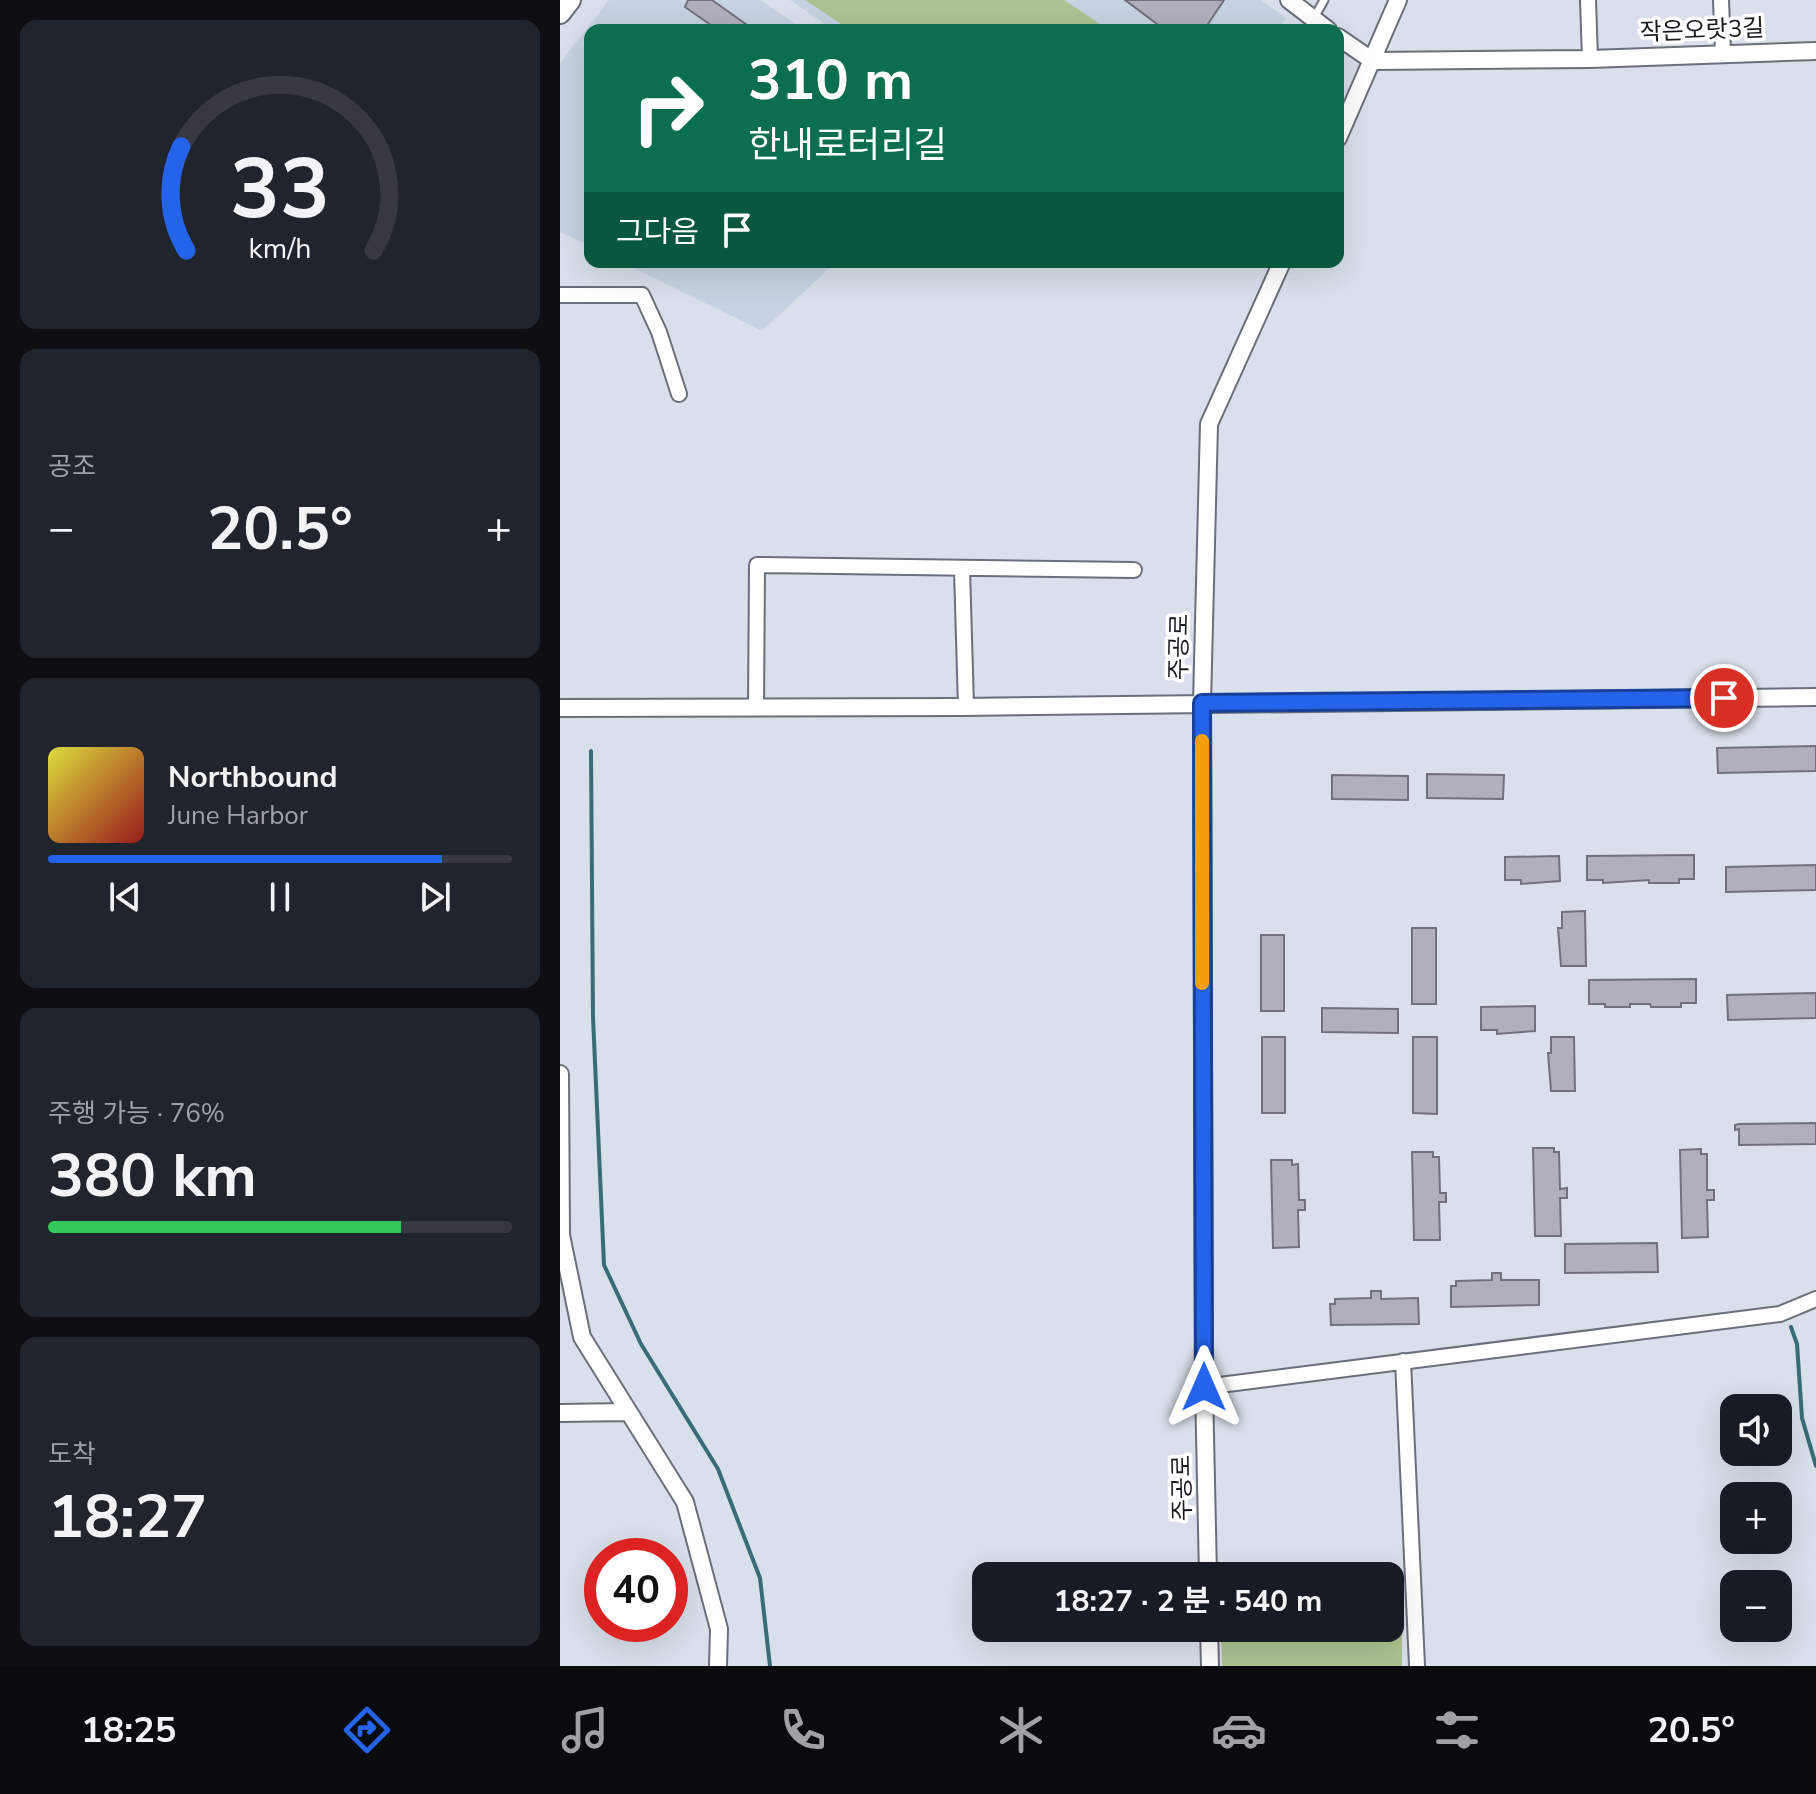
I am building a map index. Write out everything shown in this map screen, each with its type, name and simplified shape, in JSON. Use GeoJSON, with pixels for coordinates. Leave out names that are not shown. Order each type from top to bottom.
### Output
{"type":"FeatureCollection","features":[{"type":"Feature","properties":{"kind":"main road"},"geometry":{"type":"LineString","coordinates":[[560,13],[570,0]]}},
{"type":"Feature","properties":{"kind":"street"},"geometry":{"type":"LineString","coordinates":[[1289,0],[1319,24]]}},
{"type":"Feature","properties":{"kind":"street"},"geometry":{"type":"LineString","coordinates":[[1344,125],[1398,0]]}},
{"type":"Feature","properties":{"kind":"street"},"geometry":{"type":"LineString","coordinates":[[1588,0],[1590,59]]}},
{"type":"Feature","properties":{"kind":"street"},"geometry":{"type":"LineString","coordinates":[[1721,0],[1723,53]]}},
{"type":"Feature","properties":{"kind":"street"},"geometry":{"type":"LineString","coordinates":[[1344,41],[1373,61]]}},
{"type":"Feature","properties":{"kind":"street","name":"작은오랏3길"},"geometry":{"type":"LineString","coordinates":[[1373,61],[1590,59],[1816,51]]}},
{"type":"Feature","properties":{"kind":"street","name":"주공로"},"geometry":{"type":"LineString","coordinates":[[1208,1562],[1204,1387],[1202,703],[1209,424],[1279,268]]}},
{"type":"Feature","properties":{"kind":"street"},"geometry":{"type":"LineString","coordinates":[[560,295],[642,295],[659,332],[679,394]]}},
{"type":"Feature","properties":{"kind":"street"},"geometry":{"type":"LineString","coordinates":[[756,708],[757,565],[1134,570]]}},
{"type":"Feature","properties":{"kind":"street"},"geometry":{"type":"LineString","coordinates":[[962,569],[966,707]]}},
{"type":"Feature","properties":{"kind":"street"},"geometry":{"type":"LineString","coordinates":[[560,708],[966,707],[1816,697]]}},
{"type":"Feature","properties":{"kind":"street"},"geometry":{"type":"LineString","coordinates":[[560,1074],[561,1235],[582,1337],[685,1502],[719,1629],[718,1666]]}},
{"type":"Feature","properties":{"kind":"street"},"geometry":{"type":"LineString","coordinates":[[1204,1387],[1780,1314],[1815,1300]]}},
{"type":"Feature","properties":{"kind":"street"},"geometry":{"type":"LineString","coordinates":[[1403,1361],[1417,1666]]}},
{"type":"Feature","properties":{"kind":"street"},"geometry":{"type":"LineString","coordinates":[[560,1413],[627,1412]]}},
{"type":"Feature","properties":{"kind":"street"},"geometry":{"type":"LineString","coordinates":[[1209,1642],[1210,1666]]}},
{"type":"Feature","properties":{"kind":"lane"},"geometry":{"type":"LineString","coordinates":[[1313,20],[1324,0]]}},
{"type":"Feature","properties":{"kind":"shaded area"},"geometry":{"type":"Polygon","coordinates":[[[609,0],[761,0],[795,24],[590,24],[609,0]]]}},
{"type":"Feature","properties":{"kind":"shaded area"},"geometry":{"type":"Polygon","coordinates":[[[790,0],[1261,0],[1286,18],[1282,24],[825,24],[790,0]]]}},
{"type":"Feature","properties":{"kind":"shaded area"},"geometry":{"type":"Polygon","coordinates":[[[584,32],[584,243],[560,232],[560,63],[584,32]]]}},
{"type":"Feature","properties":{"kind":"shaded area"},"geometry":{"type":"Polygon","coordinates":[[[634,268],[830,268],[762,331],[634,268]]]}},
{"type":"Feature","properties":{"kind":"green space"},"geometry":{"type":"Polygon","coordinates":[[[805,0],[1064,0],[1100,24],[841,24],[805,0]]]}},
{"type":"Feature","properties":{"kind":"green space"},"geometry":{"type":"Polygon","coordinates":[[[1221,1642],[1402,1642],[1402,1666],[1222,1666],[1221,1642]]]}},
{"type":"Feature","properties":{"kind":"building"},"geometry":{"type":"Polygon","coordinates":[[[688,0],[712,0],[746,24],[709,24],[685,7],[688,0]]]}},
{"type":"Feature","properties":{"kind":"building"},"geometry":{"type":"Polygon","coordinates":[[[1125,0],[1224,0],[1208,24],[1157,24],[1125,0]]]}},
{"type":"Feature","properties":{"kind":"building"},"geometry":{"type":"Polygon","coordinates":[[[1816,746],[1816,771],[1718,773],[1717,748],[1816,746]]]}},
{"type":"Feature","properties":{"kind":"building"},"geometry":{"type":"Polygon","coordinates":[[[1427,774],[1504,775],[1503,799],[1427,798],[1427,774]]]}},
{"type":"Feature","properties":{"kind":"building"},"geometry":{"type":"Polygon","coordinates":[[[1332,775],[1408,776],[1408,800],[1332,799],[1332,775]]]}},
{"type":"Feature","properties":{"kind":"building"},"geometry":{"type":"Polygon","coordinates":[[[1694,855],[1694,879],[1679,879],[1679,883],[1649,883],[1649,880],[1603,883],[1603,880],[1587,880],[1587,856],[1694,855]]]}},
{"type":"Feature","properties":{"kind":"building"},"geometry":{"type":"Polygon","coordinates":[[[1559,856],[1560,881],[1521,884],[1521,880],[1505,880],[1505,857],[1559,856]]]}},
{"type":"Feature","properties":{"kind":"building"},"geometry":{"type":"Polygon","coordinates":[[[1816,865],[1816,890],[1726,892],[1726,867],[1816,865]]]}},
{"type":"Feature","properties":{"kind":"building"},"geometry":{"type":"Polygon","coordinates":[[[1585,911],[1586,966],[1561,966],[1558,928],[1562,928],[1562,912],[1585,911]]]}},
{"type":"Feature","properties":{"kind":"building"},"geometry":{"type":"Polygon","coordinates":[[[1412,928],[1436,928],[1436,1004],[1412,1004],[1412,928]]]}},
{"type":"Feature","properties":{"kind":"building"},"geometry":{"type":"Polygon","coordinates":[[[1261,935],[1284,935],[1284,1011],[1261,1011],[1261,935]]]}},
{"type":"Feature","properties":{"kind":"building"},"geometry":{"type":"Polygon","coordinates":[[[1696,979],[1696,1003],[1681,1003],[1681,1007],[1630,1004],[1630,1007],[1605,1007],[1605,1004],[1589,1004],[1589,980],[1696,979]]]}},
{"type":"Feature","properties":{"kind":"building"},"geometry":{"type":"Polygon","coordinates":[[[1816,993],[1816,1018],[1728,1020],[1727,995],[1816,993]]]}},
{"type":"Feature","properties":{"kind":"building"},"geometry":{"type":"Polygon","coordinates":[[[1535,1006],[1535,1031],[1497,1034],[1497,1030],[1481,1030],[1481,1007],[1535,1006]]]}},
{"type":"Feature","properties":{"kind":"building"},"geometry":{"type":"Polygon","coordinates":[[[1322,1008],[1398,1009],[1398,1033],[1322,1032],[1322,1008]]]}},
{"type":"Feature","properties":{"kind":"building"},"geometry":{"type":"Polygon","coordinates":[[[1262,1037],[1285,1037],[1285,1113],[1262,1113],[1262,1037]]]}},
{"type":"Feature","properties":{"kind":"building"},"geometry":{"type":"Polygon","coordinates":[[[1413,1037],[1437,1037],[1437,1114],[1413,1113],[1413,1037]]]}},
{"type":"Feature","properties":{"kind":"building"},"geometry":{"type":"Polygon","coordinates":[[[1551,1037],[1574,1037],[1575,1091],[1551,1091],[1548,1053],[1551,1053],[1551,1037]]]}},
{"type":"Feature","properties":{"kind":"building"},"geometry":{"type":"Polygon","coordinates":[[[1816,1123],[1816,1144],[1739,1145],[1739,1129],[1735,1130],[1735,1125],[1739,1124],[1816,1123]]]}},
{"type":"Feature","properties":{"kind":"building"},"geometry":{"type":"Polygon","coordinates":[[[1533,1148],[1554,1148],[1554,1152],[1559,1152],[1560,1189],[1567,1188],[1567,1198],[1560,1198],[1561,1236],[1535,1236],[1533,1148]]]}},
{"type":"Feature","properties":{"kind":"building"},"geometry":{"type":"Polygon","coordinates":[[[1701,1149],[1701,1154],[1707,1154],[1707,1190],[1714,1190],[1714,1200],[1707,1200],[1708,1237],[1682,1238],[1680,1150],[1701,1149]]]}},
{"type":"Feature","properties":{"kind":"building"},"geometry":{"type":"Polygon","coordinates":[[[1412,1152],[1433,1152],[1433,1157],[1439,1157],[1440,1193],[1446,1193],[1446,1202],[1439,1202],[1440,1240],[1414,1240],[1412,1152]]]}},
{"type":"Feature","properties":{"kind":"building"},"geometry":{"type":"Polygon","coordinates":[[[1271,1160],[1292,1160],[1292,1165],[1298,1164],[1299,1200],[1305,1200],[1305,1210],[1298,1210],[1299,1247],[1273,1248],[1271,1160]]]}},
{"type":"Feature","properties":{"kind":"building"},"geometry":{"type":"Polygon","coordinates":[[[1657,1243],[1658,1272],[1565,1273],[1565,1244],[1657,1243]]]}},
{"type":"Feature","properties":{"kind":"building"},"geometry":{"type":"Polygon","coordinates":[[[1492,1273],[1501,1273],[1501,1280],[1539,1280],[1539,1305],[1451,1307],[1451,1286],[1456,1286],[1456,1281],[1492,1280],[1492,1273]]]}},
{"type":"Feature","properties":{"kind":"building"},"geometry":{"type":"Polygon","coordinates":[[[1371,1291],[1381,1291],[1381,1299],[1418,1298],[1419,1324],[1331,1325],[1330,1304],[1335,1304],[1335,1299],[1371,1298],[1371,1291]]]}},
{"type":"Feature","properties":{"kind":"waterway"},"geometry":{"type":"LineString","coordinates":[[591,751],[593,1017],[604,1265],[641,1344],[718,1469],[760,1578],[770,1666]]}},
{"type":"Feature","properties":{"kind":"waterway"},"geometry":{"type":"LineString","coordinates":[[1791,1327],[1797,1344],[1802,1418],[1816,1466]]}},
{"type":"Feature","properties":{"kind":"slow traffic"},"geometry":{"type":"LineString","coordinates":[[1202,741],[1202,983]]}},
{"type":"Feature","properties":{"kind":"route"},"geometry":{"type":"LineString","coordinates":[[1204,1387],[1202,703],[1724,698]]}}]}
